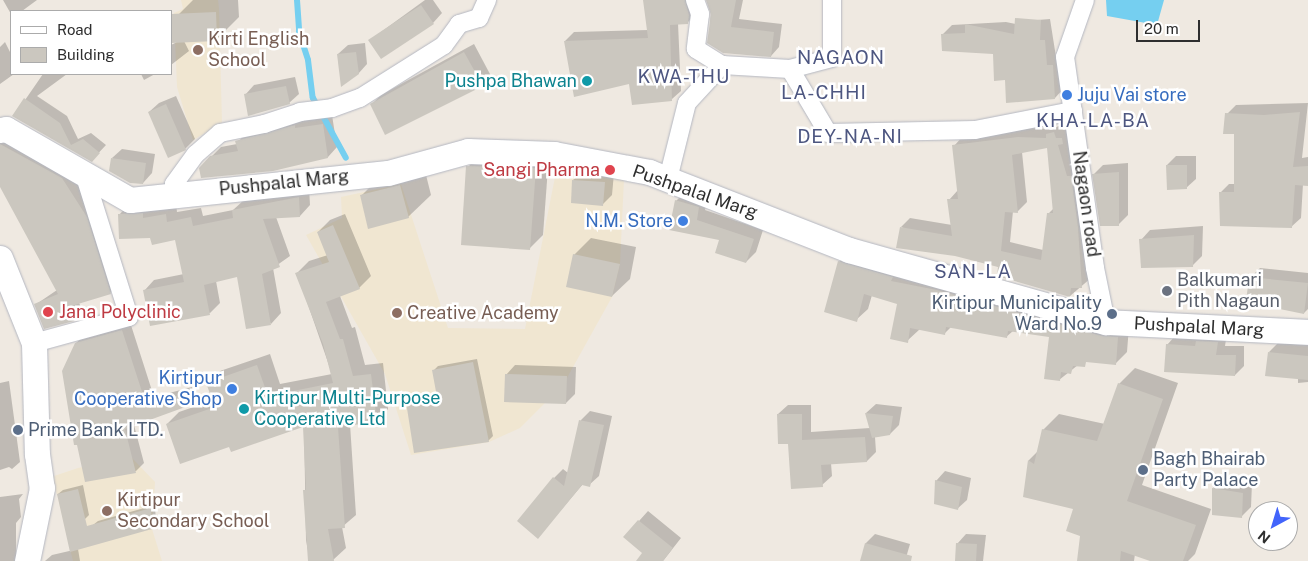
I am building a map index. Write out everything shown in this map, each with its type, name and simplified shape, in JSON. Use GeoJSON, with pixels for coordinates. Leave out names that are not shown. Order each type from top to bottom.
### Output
{"type":"FeatureCollection","features":[{"type":"Feature","properties":{"kind":"street"},"geometry":{"type":"LineString","coordinates":[[174,195],[174,184],[196,154],[220,133],[264,124],[300,112],[332,108],[360,98],[444,45],[459,24],[478,18],[487,0]]}},
{"type":"Feature","properties":{"kind":"street"},"geometry":{"type":"LineString","coordinates":[[695,0],[700,14],[696,49],[722,65],[790,70],[832,58],[832,0]]}},
{"type":"Feature","properties":{"kind":"street","name":"Nagaon road"},"geometry":{"type":"LineString","coordinates":[[1083,0],[1065,57],[1095,268],[1106,322]]}},
{"type":"Feature","properties":{"kind":"street"},"geometry":{"type":"LineString","coordinates":[[668,179],[687,103],[722,65]]}},
{"type":"Feature","properties":{"kind":"street"},"geometry":{"type":"LineString","coordinates":[[790,70],[828,133],[975,130],[1073,111]]}},
{"type":"Feature","properties":{"kind":"street","name":"Pushpalal Marg"},"geometry":{"type":"LineString","coordinates":[[0,130],[6,129],[130,200],[388,173],[468,151],[554,154],[649,172],[849,250],[1106,322],[1308,332]]}},
{"type":"Feature","properties":{"kind":"street"},"geometry":{"type":"LineString","coordinates":[[34,343],[129,317],[84,173]]}},
{"type":"Feature","properties":{"kind":"street"},"geometry":{"type":"LineString","coordinates":[[0,258],[34,343],[37,454],[42,488],[26,561]]}},
{"type":"Feature","properties":{"kind":"shaded area","name":"Kirti English School"},"geometry":{"type":"Polygon","coordinates":[[[181,0],[218,0],[219,9],[222,123],[193,140],[177,87],[174,13],[183,9],[181,0]]]}},
{"type":"Feature","properties":{"kind":"shaded area","name":"Creative Academy"},"geometry":{"type":"Polygon","coordinates":[[[556,172],[591,172],[624,179],[620,264],[612,297],[563,385],[520,428],[489,442],[411,455],[385,374],[306,235],[342,218],[341,197],[401,184],[448,328],[525,329],[556,172]]]}},
{"type":"Feature","properties":{"kind":"shaded area","name":"Kirtipur Secondary School"},"geometry":{"type":"Polygon","coordinates":[[[131,457],[155,482],[152,529],[162,561],[73,561],[57,494],[48,478],[78,468],[131,457]]]}},
{"type":"Feature","properties":{"kind":"water"},"geometry":{"type":"Polygon","coordinates":[[[1106,0],[1164,0],[1157,25],[1107,16],[1106,0]]]}},
{"type":"Feature","properties":{"kind":"building"},"geometry":{"type":"Polygon","coordinates":[[[643,0],[685,0],[689,15],[688,24],[670,25],[672,101],[632,105],[629,84],[574,97],[564,41],[648,38],[643,0]]]}},
{"type":"Feature","properties":{"kind":"building"},"geometry":{"type":"Polygon","coordinates":[[[706,0],[736,0],[731,27],[774,32],[771,57],[723,53],[707,43],[711,15],[706,0]]]}},
{"type":"Feature","properties":{"kind":"building"},"geometry":{"type":"Polygon","coordinates":[[[421,5],[434,24],[381,59],[368,40],[421,5]]]}},
{"type":"Feature","properties":{"kind":"building"},"geometry":{"type":"Polygon","coordinates":[[[216,12],[217,41],[172,43],[172,14],[216,12]]]}},
{"type":"Feature","properties":{"kind":"building"},"geometry":{"type":"Polygon","coordinates":[[[1015,18],[1041,20],[1040,40],[1045,40],[1047,65],[1053,65],[1055,99],[1006,103],[1005,80],[994,81],[993,54],[942,51],[941,34],[965,33],[965,24],[1014,34],[1015,18]]]}},
{"type":"Feature","properties":{"kind":"building"},"geometry":{"type":"Polygon","coordinates":[[[356,52],[359,74],[341,87],[337,54],[356,52]]]}},
{"type":"Feature","properties":{"kind":"building"},"geometry":{"type":"Polygon","coordinates":[[[464,52],[483,86],[385,135],[370,104],[464,52]]]}},
{"type":"Feature","properties":{"kind":"building"},"geometry":{"type":"Polygon","coordinates":[[[286,86],[290,104],[248,116],[244,94],[286,86]]]}},
{"type":"Feature","properties":{"kind":"building"},"geometry":{"type":"Polygon","coordinates":[[[24,98],[60,123],[71,145],[83,139],[100,153],[92,162],[12,116],[24,98]]]}},
{"type":"Feature","properties":{"kind":"building"},"geometry":{"type":"Polygon","coordinates":[[[166,104],[186,150],[168,158],[148,112],[166,104]]]}},
{"type":"Feature","properties":{"kind":"building"},"geometry":{"type":"Polygon","coordinates":[[[1300,112],[1293,167],[1308,166],[1308,186],[1295,185],[1292,228],[1220,226],[1219,192],[1234,192],[1234,134],[1223,134],[1225,113],[1264,115],[1300,112]]]}},
{"type":"Feature","properties":{"kind":"building"},"geometry":{"type":"Polygon","coordinates":[[[323,124],[328,158],[273,171],[201,178],[199,168],[210,156],[238,151],[235,141],[295,125],[295,128],[323,124]]]}},
{"type":"Feature","properties":{"kind":"building"},"geometry":{"type":"Polygon","coordinates":[[[1054,132],[1056,138],[1062,138],[1063,144],[1058,145],[1067,176],[1071,176],[1078,227],[1082,288],[1071,288],[1070,297],[997,276],[998,267],[955,256],[896,248],[900,227],[952,236],[947,199],[958,199],[952,145],[1018,137],[1046,138],[1046,134],[1054,132]],[[1047,148],[1012,155],[1018,213],[1005,212],[1001,251],[1041,260],[1047,213],[1053,213],[1047,148]]]}},
{"type":"Feature","properties":{"kind":"building"},"geometry":{"type":"Polygon","coordinates":[[[0,144],[62,178],[87,217],[111,294],[68,307],[74,321],[44,329],[34,304],[58,294],[0,187],[0,144]]]}},
{"type":"Feature","properties":{"kind":"building"},"geometry":{"type":"Polygon","coordinates":[[[111,158],[146,163],[143,184],[130,183],[109,171],[111,158]]]}},
{"type":"Feature","properties":{"kind":"building"},"geometry":{"type":"Polygon","coordinates":[[[1166,165],[1187,165],[1187,189],[1167,190],[1166,165]]]}},
{"type":"Feature","properties":{"kind":"building"},"geometry":{"type":"Polygon","coordinates":[[[466,166],[536,168],[530,250],[461,245],[466,166]]]}},
{"type":"Feature","properties":{"kind":"building"},"geometry":{"type":"Polygon","coordinates":[[[1119,172],[1119,226],[1100,226],[1092,174],[1119,172]]]}},
{"type":"Feature","properties":{"kind":"building"},"geometry":{"type":"Polygon","coordinates":[[[572,180],[605,182],[603,206],[571,203],[572,180]]]}},
{"type":"Feature","properties":{"kind":"building"},"geometry":{"type":"Polygon","coordinates":[[[400,185],[409,218],[368,229],[360,195],[400,185]]]}},
{"type":"Feature","properties":{"kind":"building"},"geometry":{"type":"Polygon","coordinates":[[[299,197],[300,217],[263,219],[280,267],[262,274],[271,325],[246,329],[237,277],[204,285],[210,315],[150,326],[143,290],[184,282],[175,240],[152,245],[150,238],[119,239],[118,214],[143,213],[143,218],[166,214],[167,222],[191,217],[193,226],[233,218],[232,210],[299,197]]]}},
{"type":"Feature","properties":{"kind":"building"},"geometry":{"type":"Polygon","coordinates":[[[675,200],[699,207],[697,220],[754,239],[746,263],[715,253],[719,240],[669,230],[675,200]]]}},
{"type":"Feature","properties":{"kind":"building"},"geometry":{"type":"Polygon","coordinates":[[[333,225],[360,289],[326,302],[340,339],[343,339],[353,376],[371,374],[377,422],[338,427],[345,528],[328,529],[334,561],[308,561],[303,490],[306,490],[303,427],[231,452],[229,447],[180,464],[166,424],[215,407],[206,383],[257,365],[268,396],[333,383],[323,344],[295,273],[329,262],[317,232],[333,225]]]}},
{"type":"Feature","properties":{"kind":"building"},"geometry":{"type":"Polygon","coordinates":[[[1194,235],[1193,267],[1141,268],[1139,239],[1194,235]]]}},
{"type":"Feature","properties":{"kind":"building"},"geometry":{"type":"Polygon","coordinates":[[[573,254],[620,264],[612,297],[566,287],[573,254]]]}},
{"type":"Feature","properties":{"kind":"building"},"geometry":{"type":"Polygon","coordinates":[[[838,261],[893,277],[891,281],[937,290],[1102,336],[1118,337],[1116,365],[1086,362],[1085,367],[1073,366],[1071,374],[1061,372],[1060,381],[1044,379],[1049,337],[1008,331],[1007,338],[946,327],[945,335],[910,328],[908,343],[890,339],[897,304],[864,294],[857,322],[824,312],[838,261]]]}},
{"type":"Feature","properties":{"kind":"building"},"geometry":{"type":"Polygon","coordinates":[[[1249,277],[1308,283],[1304,314],[1246,302],[1249,277]]]}},
{"type":"Feature","properties":{"kind":"building"},"geometry":{"type":"Polygon","coordinates":[[[122,330],[146,404],[184,394],[188,406],[125,429],[136,473],[85,482],[77,445],[74,445],[62,371],[75,343],[122,330]]]}},
{"type":"Feature","properties":{"kind":"building"},"geometry":{"type":"Polygon","coordinates":[[[1196,341],[1218,342],[1216,355],[1236,355],[1235,376],[1164,372],[1166,344],[1195,346],[1196,341]]]}},
{"type":"Feature","properties":{"kind":"building"},"geometry":{"type":"Polygon","coordinates":[[[1268,352],[1308,356],[1308,380],[1265,376],[1268,352]]]}},
{"type":"Feature","properties":{"kind":"building"},"geometry":{"type":"Polygon","coordinates":[[[473,362],[489,442],[414,453],[406,402],[437,397],[432,370],[473,362]]]}},
{"type":"Feature","properties":{"kind":"building"},"geometry":{"type":"Polygon","coordinates":[[[505,374],[567,376],[566,404],[504,402],[505,374]]]}},
{"type":"Feature","properties":{"kind":"building"},"geometry":{"type":"Polygon","coordinates":[[[1118,383],[1163,399],[1127,501],[1196,525],[1183,561],[1150,561],[1121,551],[1120,561],[1077,561],[1080,536],[1066,531],[1073,509],[1023,497],[1028,460],[1034,464],[1042,429],[1097,441],[1118,383]]]}},
{"type":"Feature","properties":{"kind":"building"},"geometry":{"type":"Polygon","coordinates":[[[865,413],[893,416],[890,435],[872,438],[865,413]]]}},
{"type":"Feature","properties":{"kind":"building"},"geometry":{"type":"Polygon","coordinates":[[[777,414],[802,414],[802,440],[865,437],[867,462],[821,465],[823,487],[791,489],[788,444],[778,444],[777,414]]]}},
{"type":"Feature","properties":{"kind":"building"},"geometry":{"type":"Polygon","coordinates":[[[579,420],[604,425],[590,487],[582,485],[538,539],[517,521],[553,477],[564,486],[579,420]]]}},
{"type":"Feature","properties":{"kind":"building"},"geometry":{"type":"Polygon","coordinates":[[[935,480],[962,487],[958,510],[934,504],[935,480]]]}},
{"type":"Feature","properties":{"kind":"building"},"geometry":{"type":"Polygon","coordinates":[[[1212,488],[1243,493],[1242,518],[1212,515],[1212,488]]]}},
{"type":"Feature","properties":{"kind":"building"},"geometry":{"type":"Polygon","coordinates":[[[78,489],[87,526],[151,508],[152,529],[70,552],[57,494],[78,489]]]}},
{"type":"Feature","properties":{"kind":"building"},"geometry":{"type":"Polygon","coordinates":[[[638,520],[673,548],[663,561],[636,561],[642,553],[623,537],[638,520]]]}},
{"type":"Feature","properties":{"kind":"building"},"geometry":{"type":"Polygon","coordinates":[[[865,543],[912,556],[911,561],[860,561],[865,543]]]}},
{"type":"Feature","properties":{"kind":"building"},"geometry":{"type":"Polygon","coordinates":[[[956,543],[977,544],[976,561],[955,561],[956,543]]]}},
{"type":"Feature","properties":{"kind":"waterway"},"geometry":{"type":"LineString","coordinates":[[297,0],[299,32],[308,60],[313,98],[346,158]]}},
{"type":"Feature","properties":{"kind":"place","name":"Kirti English School"},"geometry":{"type":"Point","coordinates":[198,50]}},
{"type":"Feature","properties":{"kind":"place","name":"Pushpa Bhawan"},"geometry":{"type":"Point","coordinates":[587,81]}},
{"type":"Feature","properties":{"kind":"place","name":"Juju Vai store"},"geometry":{"type":"Point","coordinates":[1067,95]}},
{"type":"Feature","properties":{"kind":"place","name":"Sangi Pharma"},"geometry":{"type":"Point","coordinates":[610,170]}},
{"type":"Feature","properties":{"kind":"place","name":"N.M. Store"},"geometry":{"type":"Point","coordinates":[683,221]}},
{"type":"Feature","properties":{"kind":"place","name":"Balkumari Pith Nagaun"},"geometry":{"type":"Point","coordinates":[1167,291]}},
{"type":"Feature","properties":{"kind":"place","name":"Jana Polyclinic"},"geometry":{"type":"Point","coordinates":[48,312]}},
{"type":"Feature","properties":{"kind":"place","name":"Creative Academy"},"geometry":{"type":"Point","coordinates":[397,313]}},
{"type":"Feature","properties":{"kind":"place","name":"Kirtipur Municipality Ward No.9"},"geometry":{"type":"Point","coordinates":[1112,314]}},
{"type":"Feature","properties":{"kind":"place","name":"Kirtipur Cooperative Shop"},"geometry":{"type":"Point","coordinates":[232,389]}},
{"type":"Feature","properties":{"kind":"place","name":"Kirtipur Multi-Purpose Cooperative Ltd"},"geometry":{"type":"Point","coordinates":[244,409]}},
{"type":"Feature","properties":{"kind":"place","name":"Prime Bank LTD."},"geometry":{"type":"Point","coordinates":[18,430]}},
{"type":"Feature","properties":{"kind":"place","name":"Bagh Bhairab Party Palace"},"geometry":{"type":"Point","coordinates":[1143,470]}},
{"type":"Feature","properties":{"kind":"place","name":"Kirtipur Secondary School"},"geometry":{"type":"Point","coordinates":[107,511]}},
{"type":"Feature","properties":{"kind":"district","name":"NAGAON"},"geometry":{"type":"Point","coordinates":[841,58]}},
{"type":"Feature","properties":{"kind":"district","name":"KWA-THU"},"geometry":{"type":"Point","coordinates":[684,77]}},
{"type":"Feature","properties":{"kind":"district","name":"LA-CHHI"},"geometry":{"type":"Point","coordinates":[824,93]}},
{"type":"Feature","properties":{"kind":"district","name":"KHA-LA-BA"},"geometry":{"type":"Point","coordinates":[1093,121]}},
{"type":"Feature","properties":{"kind":"district","name":"DEY-NA-NI"},"geometry":{"type":"Point","coordinates":[850,137]}},
{"type":"Feature","properties":{"kind":"district","name":"SAN-LA"},"geometry":{"type":"Point","coordinates":[973,272]}}]}
